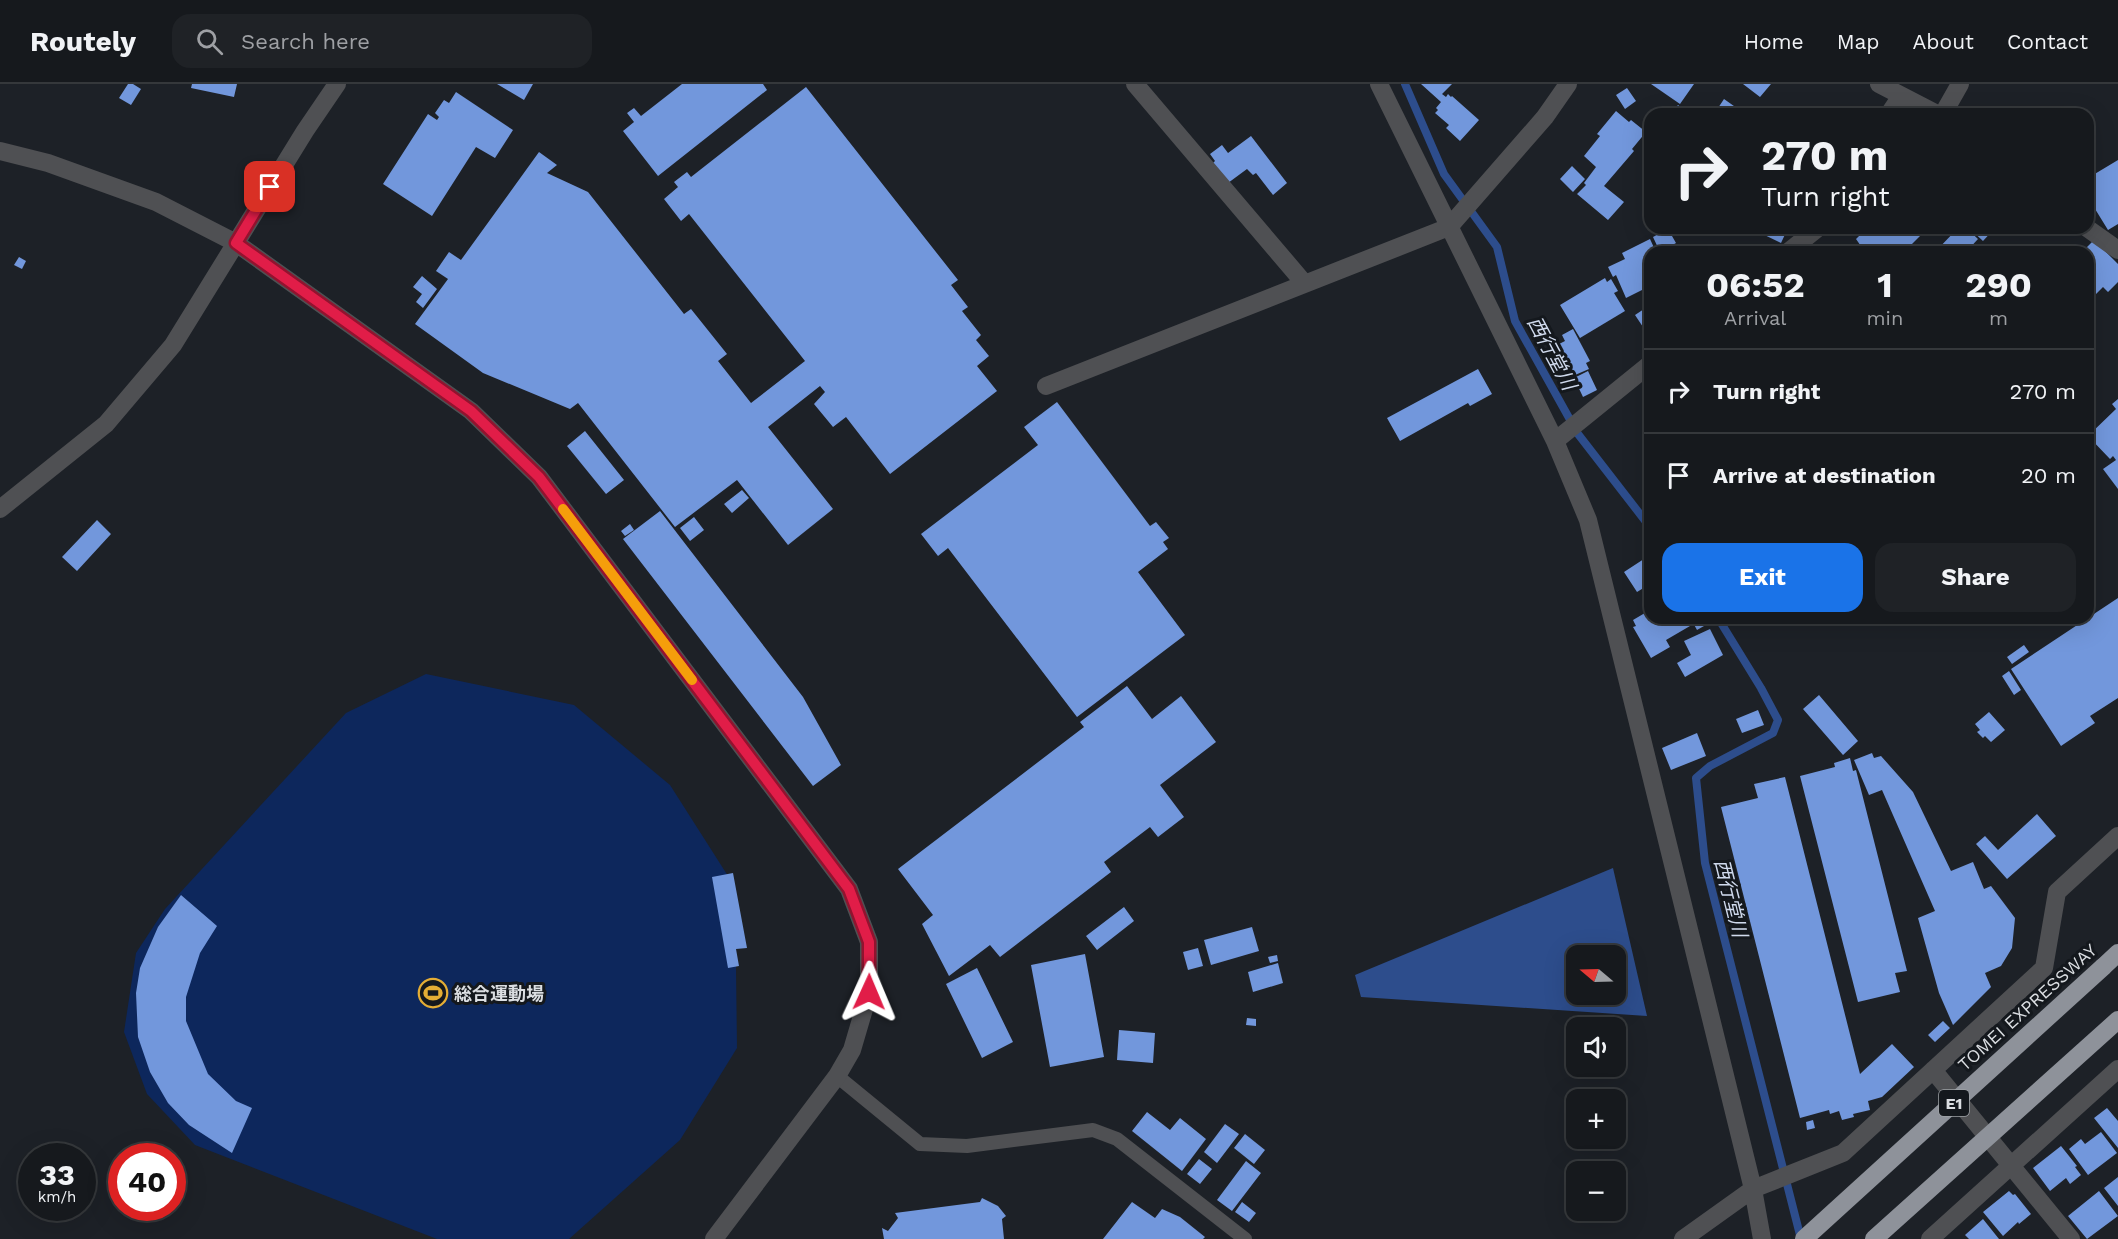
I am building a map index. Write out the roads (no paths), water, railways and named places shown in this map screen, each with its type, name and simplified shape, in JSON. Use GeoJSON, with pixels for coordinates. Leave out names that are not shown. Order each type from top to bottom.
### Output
{"type":"FeatureCollection","features":[{"type":"Feature","properties":{"kind":"highway","name":"TOMEI EXPRESSWAY"},"geometry":{"type":"LineString","coordinates":[[1804,1239],[2118,952]]}},
{"type":"Feature","properties":{"kind":"highway"},"geometry":{"type":"LineString","coordinates":[[1874,1239],[2118,1020]]}},
{"type":"Feature","properties":{"kind":"street"},"geometry":{"type":"LineString","coordinates":[[0,509],[106,424],[173,345],[305,131],[337,84]]}},
{"type":"Feature","properties":{"kind":"street"},"geometry":{"type":"LineString","coordinates":[[1135,84],[1305,284]]}},
{"type":"Feature","properties":{"kind":"street"},"geometry":{"type":"LineString","coordinates":[[1379,84],[1567,431],[1754,1189],[1762,1239]]}},
{"type":"Feature","properties":{"kind":"street"},"geometry":{"type":"LineString","coordinates":[[1046,386],[1305,284],[1455,221],[1545,117],[1568,84]]}},
{"type":"Feature","properties":{"kind":"street"},"geometry":{"type":"LineString","coordinates":[[1879,84],[1925,108]]}},
{"type":"Feature","properties":{"kind":"street"},"geometry":{"type":"LineString","coordinates":[[1946,108],[1960,84]]}},
{"type":"Feature","properties":{"kind":"street"},"geometry":{"type":"LineString","coordinates":[[1893,108],[1901,96]]}},
{"type":"Feature","properties":{"kind":"street"},"geometry":{"type":"LineString","coordinates":[[0,151],[48,163],[156,202],[236,243],[471,411],[539,477],[849,889],[869,942],[869,992],[852,1050],[837,1076],[714,1239]]}},
{"type":"Feature","properties":{"kind":"street"},"geometry":{"type":"LineString","coordinates":[[2094,233],[2118,249]]}},
{"type":"Feature","properties":{"kind":"street"},"geometry":{"type":"LineString","coordinates":[[1796,246],[1810,234]]}},
{"type":"Feature","properties":{"kind":"street"},"geometry":{"type":"LineString","coordinates":[[1567,431],[1644,369]]}},
{"type":"Feature","properties":{"kind":"street"},"geometry":{"type":"LineString","coordinates":[[1683,1239],[1754,1189],[1843,1153],[2044,968],[2057,892],[2118,836]]}},
{"type":"Feature","properties":{"kind":"street"},"geometry":{"type":"LineString","coordinates":[[1933,1070],[2071,1239]]}},
{"type":"Feature","properties":{"kind":"street"},"geometry":{"type":"LineString","coordinates":[[1930,1239],[2118,1070]]}},
{"type":"Feature","properties":{"kind":"lane"},"geometry":{"type":"LineString","coordinates":[[837,1076],[920,1144],[967,1146],[1093,1130],[1117,1138],[1245,1239]]}},
{"type":"Feature","properties":{"kind":"waterway","name":"西行堂川"},"geometry":{"type":"LineString","coordinates":[[1405,84],[1444,174],[1497,247],[1515,321],[1578,434],[1644,519]]}},
{"type":"Feature","properties":{"kind":"waterway","name":"西行堂川"},"geometry":{"type":"LineString","coordinates":[[1722,624],[1778,720],[1773,733],[1710,766],[1696,778],[1705,863],[1801,1239]]}},
{"type":"Feature","properties":{"kind":"place","name":"総合運動場"},"geometry":{"type":"Point","coordinates":[433,993]}}]}
